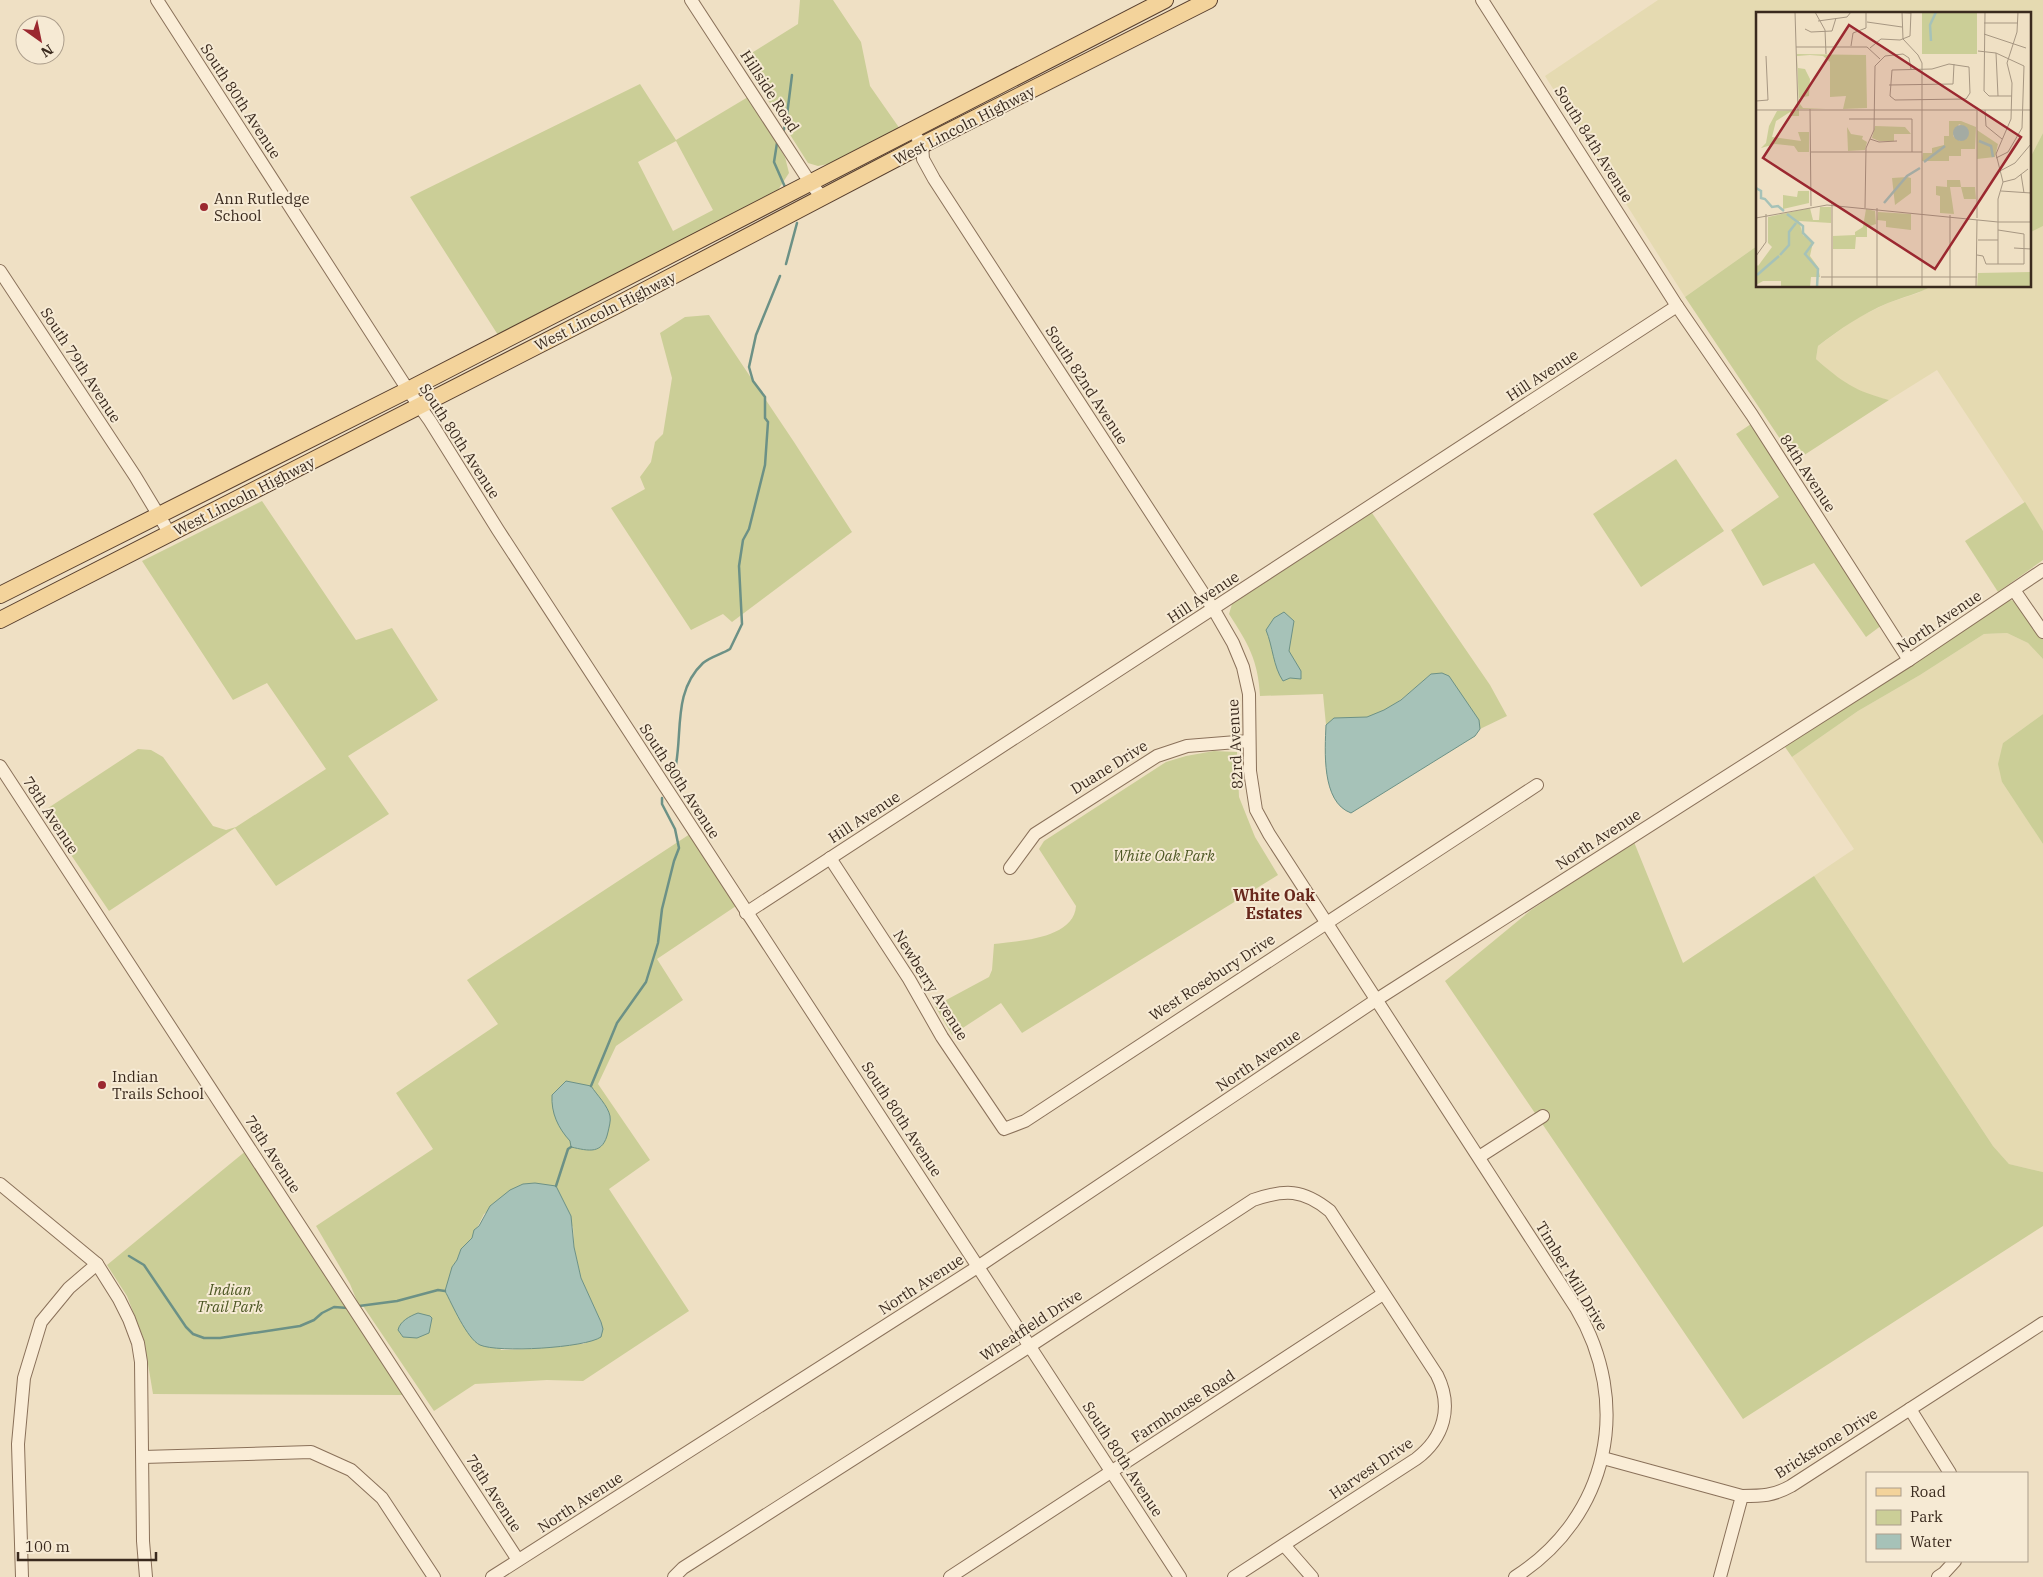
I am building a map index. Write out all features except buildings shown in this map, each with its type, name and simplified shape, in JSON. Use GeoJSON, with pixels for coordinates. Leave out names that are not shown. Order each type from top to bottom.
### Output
{"type":"FeatureCollection","features":[{"type":"Feature","properties":{"kind":"main road","name":"West Lincoln Highway"},"geometry":{"type":"LineString","coordinates":[[0,595],[408,390],[1165,0]]}},
{"type":"Feature","properties":{"kind":"main road","name":"West Lincoln Highway"},"geometry":{"type":"LineString","coordinates":[[0,620],[823,198],[922,145],[1209,0]]}},
{"type":"Feature","properties":{"kind":"street","name":"South 80th Avenue"},"geometry":{"type":"LineString","coordinates":[[157,0],[746,913],[1180,1577]]}},
{"type":"Feature","properties":{"kind":"street","name":"Hillside Road"},"geometry":{"type":"LineString","coordinates":[[691,0],[811,184],[823,198]]}},
{"type":"Feature","properties":{"kind":"street","name":"South 84th Avenue"},"geometry":{"type":"LineString","coordinates":[[1482,0],[1677,306]]}},
{"type":"Feature","properties":{"kind":"street","name":"South 82nd Avenue"},"geometry":{"type":"LineString","coordinates":[[913,130],[922,145],[923,159],[934,179],[1214,610]]}},
{"type":"Feature","properties":{"kind":"street","name":"South 79th Avenue"},"geometry":{"type":"LineString","coordinates":[[0,271],[135,476],[170,534]]}},
{"type":"Feature","properties":{"kind":"street","name":"Hill Avenue"},"geometry":{"type":"LineString","coordinates":[[746,913],[1214,610],[1677,306]]}},
{"type":"Feature","properties":{"kind":"street","name":"84th Avenue"},"geometry":{"type":"LineString","coordinates":[[1677,306],[1752,415],[1909,660]]}},
{"type":"Feature","properties":{"kind":"street","name":"North Avenue"},"geometry":{"type":"LineString","coordinates":[[492,1577],[978,1266],[1376,1000],[1909,660],[2043,570]]}},
{"type":"Feature","properties":{"kind":"street"},"geometry":{"type":"LineString","coordinates":[[2014,590],[2043,632]]}},
{"type":"Feature","properties":{"kind":"street","name":"82rd Avenue"},"geometry":{"type":"LineString","coordinates":[[1214,610],[1233,643],[1243,667],[1249,694],[1250,771],[1256,810],[1268,834],[1376,1000]]}},
{"type":"Feature","properties":{"kind":"street","name":"Duane Drive"},"geometry":{"type":"LineString","coordinates":[[1010,868],[1036,834],[1157,756],[1187,746],[1249,741]]}},
{"type":"Feature","properties":{"kind":"street","name":"78th Avenue"},"geometry":{"type":"LineString","coordinates":[[0,766],[518,1560]]}},
{"type":"Feature","properties":{"kind":"street","name":"West Rosebury Drive"},"geometry":{"type":"LineString","coordinates":[[1004,1129],[1025,1120],[1537,784]]}},
{"type":"Feature","properties":{"kind":"street","name":"Newberry Avenue"},"geometry":{"type":"LineString","coordinates":[[830,858],[909,979],[942,1037],[1004,1129]]}},
{"type":"Feature","properties":{"kind":"street","name":"Timber Mill Drive"},"geometry":{"type":"LineString","coordinates":[[1376,1000],[1576,1308],[1590,1333],[1603,1374],[1607,1403],[1607,1430],[1603,1458],[1578,1514],[1559,1541],[1532,1566],[1515,1577]]}},
{"type":"Feature","properties":{"kind":"street"},"geometry":{"type":"LineString","coordinates":[[1479,1157],[1543,1116]]}},
{"type":"Feature","properties":{"kind":"street"},"geometry":{"type":"LineString","coordinates":[[0,1184],[97,1264],[119,1298],[138,1343],[141,1362],[143,1541],[146,1577]]}},
{"type":"Feature","properties":{"kind":"street","name":"Wheatfield Drive"},"geometry":{"type":"LineString","coordinates":[[674,1577],[691,1563],[1030,1346],[1253,1200],[1271,1194],[1293,1192],[1316,1200],[1330,1211],[1384,1294]]}},
{"type":"Feature","properties":{"kind":"street"},"geometry":{"type":"LineString","coordinates":[[22,1577],[18,1444],[24,1378],[41,1322],[69,1288],[97,1264]]}},
{"type":"Feature","properties":{"kind":"street","name":"Farmhouse Road"},"geometry":{"type":"LineString","coordinates":[[950,1577],[1384,1294]]}},
{"type":"Feature","properties":{"kind":"street","name":"Harvest Drive"},"geometry":{"type":"LineString","coordinates":[[1234,1577],[1416,1459],[1430,1448],[1440,1433],[1445,1412],[1445,1396],[1441,1383],[1384,1294]]}},
{"type":"Feature","properties":{"kind":"street","name":"Brickstone Drive"},"geometry":{"type":"LineString","coordinates":[[1603,1458],[1742,1496],[1776,1494],[1792,1486],[2043,1323]]}},
{"type":"Feature","properties":{"kind":"street"},"geometry":{"type":"LineString","coordinates":[[1910,1409],[1949,1472]]}},
{"type":"Feature","properties":{"kind":"street"},"geometry":{"type":"LineString","coordinates":[[143,1457],[311,1452],[351,1470],[382,1498],[434,1577]]}},
{"type":"Feature","properties":{"kind":"street"},"geometry":{"type":"LineString","coordinates":[[1720,1577],[1742,1496]]}},
{"type":"Feature","properties":{"kind":"street"},"geometry":{"type":"LineString","coordinates":[[1284,1545],[1312,1577]]}},
{"type":"Feature","properties":{"kind":"street"},"geometry":{"type":"LineString","coordinates":[[1938,1577],[1944,1574],[1954,1562]]}},
{"type":"Feature","properties":{"kind":"shaded area"},"geometry":{"type":"Polygon","coordinates":[[[1658,0],[2043,0],[2043,133],[2030,158],[2030,12],[1756,12],[1756,247],[1685,297],[1545,76],[1658,0]]]}},
{"type":"Feature","properties":{"kind":"shaded area"},"geometry":{"type":"Polygon","coordinates":[[[2043,226],[2043,531],[1937,370],[1889,400],[1869,395],[1842,382],[1816,359],[1818,346],[1855,319],[1888,303],[1928,288],[2030,288],[2030,232],[2043,226]]]}},
{"type":"Feature","properties":{"kind":"shaded area"},"geometry":{"type":"Polygon","coordinates":[[[2007,633],[2028,643],[2043,659],[2043,714],[2003,743],[2002,782],[2043,844],[2043,1172],[2009,1164],[1993,1146],[1814,876],[1854,849],[1792,757],[1858,711],[1920,675],[1984,634],[2007,633]]]}},
{"type":"Feature","properties":{"kind":"green space"},"geometry":{"type":"Polygon","coordinates":[[[800,0],[833,0],[861,42],[870,86],[900,129],[833,163],[818,166],[808,163],[742,59],[798,24],[800,0]]]}},
{"type":"Feature","properties":{"kind":"green space"},"geometry":{"type":"Polygon","coordinates":[[[640,84],[676,140],[748,97],[785,157],[789,173],[776,193],[498,335],[410,197],[640,84]],[[676,141],[638,162],[673,231],[713,210],[676,141]]]}},
{"type":"Feature","properties":{"kind":"green space"},"geometry":{"type":"Polygon","coordinates":[[[2043,133],[2043,226],[2030,232],[2030,158],[2043,133]]]}},
{"type":"Feature","properties":{"kind":"green space"},"geometry":{"type":"Polygon","coordinates":[[[1756,247],[1756,288],[1927,288],[1869,312],[1818,346],[1816,359],[1834,374],[1858,389],[1889,400],[1795,461],[1685,297],[1756,247]]]}},
{"type":"Feature","properties":{"kind":"green space"},"geometry":{"type":"Polygon","coordinates":[[[709,315],[852,532],[732,622],[723,614],[691,630],[611,508],[645,489],[640,477],[651,462],[655,442],[663,434],[672,378],[660,333],[685,317],[709,315]]]}},
{"type":"Feature","properties":{"kind":"green space"},"geometry":{"type":"Polygon","coordinates":[[[1751,424],[1882,625],[1866,637],[1814,563],[1763,586],[1731,530],[1779,497],[1736,434],[1751,424]]]}},
{"type":"Feature","properties":{"kind":"green space"},"geometry":{"type":"Polygon","coordinates":[[[1676,459],[1724,531],[1641,587],[1593,514],[1676,459]]]}},
{"type":"Feature","properties":{"kind":"green space"},"geometry":{"type":"Polygon","coordinates":[[[262,501],[356,640],[392,628],[438,700],[348,756],[389,814],[276,886],[235,828],[109,911],[42,812],[138,749],[151,750],[163,757],[213,826],[226,830],[236,827],[326,769],[267,683],[233,700],[142,561],[262,501]]]}},
{"type":"Feature","properties":{"kind":"green space"},"geometry":{"type":"Polygon","coordinates":[[[2025,502],[2043,531],[2043,560],[1998,592],[1965,541],[2025,502]]]}},
{"type":"Feature","properties":{"kind":"green space"},"geometry":{"type":"Polygon","coordinates":[[[1372,513],[1490,685],[1507,716],[1480,729],[1479,720],[1431,674],[1385,710],[1367,717],[1336,720],[1326,725],[1323,694],[1260,696],[1257,672],[1251,652],[1229,614],[1232,604],[1372,513]]]}},
{"type":"Feature","properties":{"kind":"green space"},"geometry":{"type":"Polygon","coordinates":[[[2007,599],[2014,601],[2043,635],[2043,659],[2028,643],[2007,633],[1984,634],[1920,675],[1858,711],[1792,757],[1785,747],[2007,599]]]}},
{"type":"Feature","properties":{"kind":"green space"},"geometry":{"type":"Polygon","coordinates":[[[2043,714],[2043,844],[2002,782],[1998,764],[2003,743],[2043,714]]]}},
{"type":"Feature","properties":{"kind":"green space","name":"White Oak Park"},"geometry":{"type":"Polygon","coordinates":[[[1214,751],[1237,752],[1239,797],[1255,837],[1278,875],[1022,1033],[1001,1003],[952,1035],[935,1006],[989,977],[992,970],[994,944],[1030,939],[1056,932],[1073,917],[1076,906],[1039,849],[1044,841],[1166,762],[1214,751]]]}},
{"type":"Feature","properties":{"kind":"green space"},"geometry":{"type":"Polygon","coordinates":[[[690,834],[736,906],[657,959],[683,1000],[616,1046],[598,1084],[650,1160],[609,1189],[689,1311],[583,1381],[547,1380],[475,1384],[434,1411],[363,1306],[359,1306],[350,1284],[316,1226],[433,1149],[396,1093],[498,1024],[467,980],[690,834]],[[535,1183],[523,1184],[484,1214],[472,1238],[461,1249],[452,1267],[501,1350],[584,1344],[601,1322],[581,1278],[574,1247],[573,1227],[535,1183]]]}},
{"type":"Feature","properties":{"kind":"green space"},"geometry":{"type":"Polygon","coordinates":[[[1634,842],[1683,963],[1814,876],[1993,1146],[2009,1164],[2043,1172],[2043,1226],[1743,1419],[1445,981],[1531,910],[1634,842]]]}},
{"type":"Feature","properties":{"kind":"green space","name":"Indian Trail Park"},"geometry":{"type":"Polygon","coordinates":[[[247,1150],[406,1395],[153,1394],[144,1340],[127,1296],[107,1265],[247,1150]]]}},
{"type":"Feature","properties":{"kind":"water"},"geometry":{"type":"Polygon","coordinates":[[[1284,612],[1294,621],[1289,651],[1301,671],[1301,679],[1290,678],[1283,681],[1277,669],[1266,630],[1274,618],[1284,612]]]}},
{"type":"Feature","properties":{"kind":"water"},"geometry":{"type":"Polygon","coordinates":[[[1442,673],[1449,676],[1479,720],[1480,729],[1475,736],[1351,813],[1341,807],[1334,798],[1327,774],[1326,725],[1334,718],[1367,717],[1384,710],[1401,700],[1431,674],[1442,673]]]}},
{"type":"Feature","properties":{"kind":"water"},"geometry":{"type":"Polygon","coordinates":[[[566,1081],[591,1086],[607,1108],[610,1116],[609,1126],[606,1139],[599,1148],[584,1150],[571,1147],[570,1141],[559,1125],[554,1114],[552,1095],[566,1081]]]}},
{"type":"Feature","properties":{"kind":"water"},"geometry":{"type":"Polygon","coordinates":[[[535,1183],[556,1186],[571,1216],[574,1247],[581,1278],[601,1322],[603,1329],[601,1337],[578,1344],[541,1348],[504,1349],[480,1345],[465,1329],[445,1291],[452,1267],[461,1249],[472,1238],[474,1230],[479,1226],[490,1206],[510,1190],[523,1184],[535,1183]]]}},
{"type":"Feature","properties":{"kind":"water"},"geometry":{"type":"Polygon","coordinates":[[[418,1313],[432,1318],[429,1333],[417,1338],[403,1337],[398,1330],[401,1324],[409,1317],[418,1313]]]}},
{"type":"Feature","properties":{"kind":"waterway"},"geometry":{"type":"LineString","coordinates":[[783,132],[786,123],[792,75]]}},
{"type":"Feature","properties":{"kind":"waterway"},"geometry":{"type":"LineString","coordinates":[[777,143],[774,162],[785,187]]}},
{"type":"Feature","properties":{"kind":"waterway"},"geometry":{"type":"LineString","coordinates":[[786,264],[797,223]]}},
{"type":"Feature","properties":{"kind":"waterway"},"geometry":{"type":"LineString","coordinates":[[674,774],[677,760],[680,716],[686,688],[693,675],[703,663],[730,649],[742,624],[739,566],[743,540],[749,529],[765,465],[768,422],[765,418],[765,397],[753,381],[749,367],[756,335],[780,276]]}},
{"type":"Feature","properties":{"kind":"waterway"},"geometry":{"type":"LineString","coordinates":[[591,1086],[617,1023],[646,982],[658,943],[662,909],[679,848],[675,829],[662,804],[662,798]]}},
{"type":"Feature","properties":{"kind":"waterway"},"geometry":{"type":"LineString","coordinates":[[556,1186],[568,1149],[571,1147]]}},
{"type":"Feature","properties":{"kind":"waterway"},"geometry":{"type":"LineString","coordinates":[[129,1256],[144,1265],[186,1327],[193,1334],[204,1338],[220,1338],[300,1326],[314,1320],[322,1313],[334,1307],[348,1308]]}},
{"type":"Feature","properties":{"kind":"waterway"},"geometry":{"type":"LineString","coordinates":[[359,1306],[397,1301],[438,1290],[445,1291]]}},
{"type":"Feature","properties":{"kind":"place","name":"Ann Rutledge School"},"geometry":{"type":"Point","coordinates":[204,207]}},
{"type":"Feature","properties":{"kind":"place","name":"Indian Trails School"},"geometry":{"type":"Point","coordinates":[102,1085]}},
{"type":"Feature","properties":{"kind":"district","name":"White Oak Estates"},"geometry":{"type":"Point","coordinates":[1274,904]}}]}
